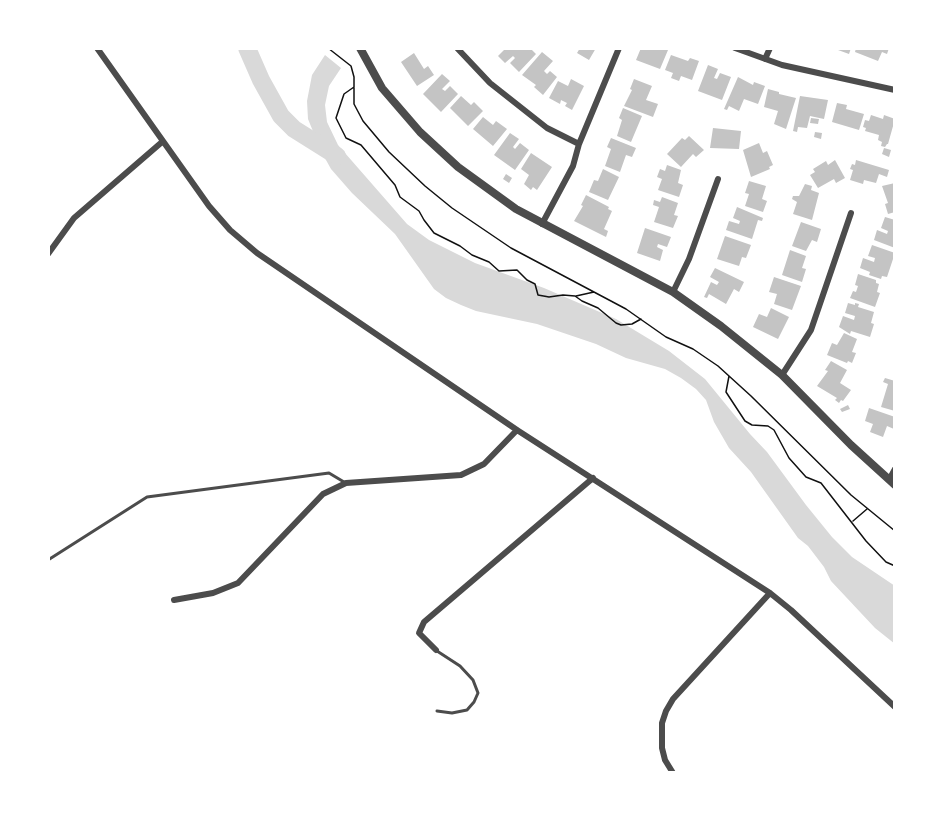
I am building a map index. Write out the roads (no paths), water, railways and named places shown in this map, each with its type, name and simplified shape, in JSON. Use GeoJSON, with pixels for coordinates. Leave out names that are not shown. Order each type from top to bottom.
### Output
{"type":"FeatureCollection","features":[{"type":"Feature","properties":{"kind":"street"},"geometry":{"type":"LineString","coordinates":[[97,48],[209,206],[230,230],[257,253],[517,430],[770,593],[895,707]]}},
{"type":"Feature","properties":{"kind":"street"},"geometry":{"type":"LineString","coordinates":[[360,48],[382,88],[420,132],[458,167],[542,224],[673,292],[748,346],[782,375],[851,445],[892,482],[895,469]]}},
{"type":"Feature","properties":{"kind":"street"},"geometry":{"type":"LineString","coordinates":[[457,48],[490,83],[547,128],[579,144]]}},
{"type":"Feature","properties":{"kind":"street"},"geometry":{"type":"LineString","coordinates":[[542,224],[573,166],[579,144],[619,48]]}},
{"type":"Feature","properties":{"kind":"street"},"geometry":{"type":"LineString","coordinates":[[735,48],[782,65],[895,88]]}},
{"type":"Feature","properties":{"kind":"street"},"geometry":{"type":"LineString","coordinates":[[765,59],[770,48]]}},
{"type":"Feature","properties":{"kind":"street"},"geometry":{"type":"LineString","coordinates":[[48,254],[74,218],[162,142]]}},
{"type":"Feature","properties":{"kind":"street"},"geometry":{"type":"LineString","coordinates":[[673,292],[689,259],[718,179]]}},
{"type":"Feature","properties":{"kind":"street"},"geometry":{"type":"LineString","coordinates":[[782,375],[812,330],[851,213]]}},
{"type":"Feature","properties":{"kind":"street"},"geometry":{"type":"LineString","coordinates":[[174,600],[213,593],[238,583],[323,494],[346,483],[461,475],[484,464],[517,430]]}},
{"type":"Feature","properties":{"kind":"street"},"geometry":{"type":"LineString","coordinates":[[435,650],[419,633],[424,622],[593,478]]}},
{"type":"Feature","properties":{"kind":"street"},"geometry":{"type":"LineString","coordinates":[[673,773],[662,748],[662,723],[666,711],[673,699],[770,593]]}},
{"type":"Feature","properties":{"kind":"lane"},"geometry":{"type":"LineString","coordinates":[[48,560],[147,497],[328,473],[346,483]]}},
{"type":"Feature","properties":{"kind":"lane"},"geometry":{"type":"LineString","coordinates":[[435,650],[460,666],[473,680],[478,693],[467,710],[452,713],[437,711]]}},
{"type":"Feature","properties":{"kind":"waterway"},"geometry":{"type":"LineString","coordinates":[[247,48],[281,116],[294,129],[337,156]]}}]}
